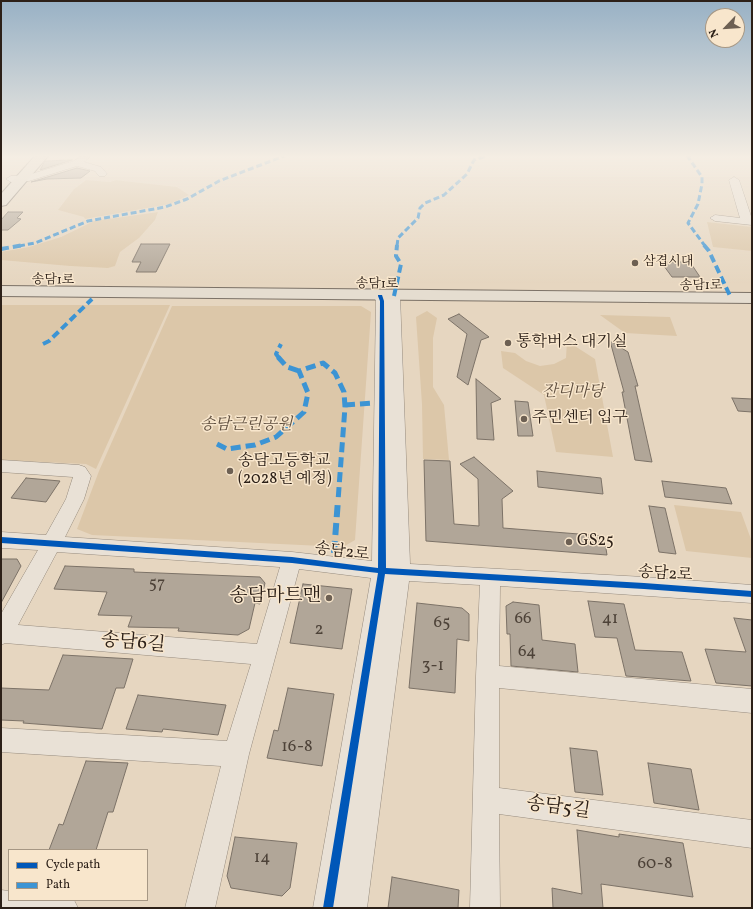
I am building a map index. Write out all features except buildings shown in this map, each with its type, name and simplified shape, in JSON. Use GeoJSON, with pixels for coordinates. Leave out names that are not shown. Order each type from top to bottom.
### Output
{"type":"FeatureCollection","features":[{"type":"Feature","properties":{"kind":"main road","name":"송담1로"},"geometry":{"type":"LineString","coordinates":[[1,291],[388,299],[752,303]]}},
{"type":"Feature","properties":{"kind":"main road","name":"송담1로"},"geometry":{"type":"LineString","coordinates":[[1,298],[752,298]]}},
{"type":"Feature","properties":{"kind":"street"},"geometry":{"type":"LineString","coordinates":[[738,198],[749,222]]}},
{"type":"Feature","properties":{"kind":"street"},"geometry":{"type":"LineString","coordinates":[[739,202],[752,203]]}},
{"type":"Feature","properties":{"kind":"street"},"geometry":{"type":"LineString","coordinates":[[715,218],[749,222]]}},
{"type":"Feature","properties":{"kind":"street"},"geometry":{"type":"LineString","coordinates":[[352,908],[391,571],[388,299]]}},
{"type":"Feature","properties":{"kind":"street"},"geometry":{"type":"LineString","coordinates":[[1,466],[79,471],[82,476],[76,499],[1,634]]}},
{"type":"Feature","properties":{"kind":"street","name":"송담2로"},"geometry":{"type":"LineString","coordinates":[[1,540],[292,560],[391,571],[752,594]]}},
{"type":"Feature","properties":{"kind":"street"},"geometry":{"type":"LineString","coordinates":[[200,908],[236,754],[292,560]]}},
{"type":"Feature","properties":{"kind":"street"},"geometry":{"type":"LineString","coordinates":[[328,908],[391,571]]}},
{"type":"Feature","properties":{"kind":"street"},"geometry":{"type":"LineString","coordinates":[[485,908],[486,676],[490,577]]}},
{"type":"Feature","properties":{"kind":"street","name":"송담6길"},"geometry":{"type":"LineString","coordinates":[[1,634],[265,655]]}},
{"type":"Feature","properties":{"kind":"street"},"geometry":{"type":"LineString","coordinates":[[486,676],[752,701]]}},
{"type":"Feature","properties":{"kind":"street"},"geometry":{"type":"LineString","coordinates":[[1,740],[236,754]]}},
{"type":"Feature","properties":{"kind":"street","name":"송담5길"},"geometry":{"type":"LineString","coordinates":[[486,799],[752,834]]}},
{"type":"Feature","properties":{"kind":"street"},"geometry":{"type":"LineString","coordinates":[[1,905],[63,908]]}},
{"type":"Feature","properties":{"kind":"green space"},"geometry":{"type":"Polygon","coordinates":[[[67,198],[182,198],[170,204],[85,219],[84,217],[58,210],[67,198]]]}},
{"type":"Feature","properties":{"kind":"green space"},"geometry":{"type":"Polygon","coordinates":[[[158,212],[155,220],[139,238],[120,252],[115,266],[108,268],[70,266],[1,260],[1,252],[29,247],[61,237],[94,221],[158,212]]]}},
{"type":"Feature","properties":{"kind":"green space"},"geometry":{"type":"Polygon","coordinates":[[[707,222],[752,227],[752,251],[713,247],[707,222]]]}},
{"type":"Feature","properties":{"kind":"green space"},"geometry":{"type":"Polygon","coordinates":[[[1,305],[170,305],[96,469],[86,464],[1,460],[1,305]]]}},
{"type":"Feature","properties":{"kind":"green space","name":"송담근린공원"},"geometry":{"type":"Polygon","coordinates":[[[172,306],[361,306],[371,312],[355,540],[343,547],[92,535],[77,529],[99,471],[172,306]]]}},
{"type":"Feature","properties":{"kind":"green space"},"geometry":{"type":"Polygon","coordinates":[[[427,311],[437,318],[433,338],[433,387],[444,405],[449,460],[423,459],[422,404],[416,317],[427,311]]]}},
{"type":"Feature","properties":{"kind":"green space"},"geometry":{"type":"Polygon","coordinates":[[[600,315],[670,317],[677,336],[625,333],[600,315]]]}},
{"type":"Feature","properties":{"kind":"green space","name":"잔디마당"},"geometry":{"type":"Polygon","coordinates":[[[567,341],[595,359],[613,457],[556,452],[544,395],[503,368],[501,351],[515,353],[526,361],[540,366],[554,364],[566,358],[567,341]]]}},
{"type":"Feature","properties":{"kind":"green space"},"geometry":{"type":"Polygon","coordinates":[[[674,505],[741,512],[752,542],[752,558],[686,551],[674,505]]]}},
{"type":"Feature","properties":{"kind":"marked path"},"geometry":{"type":"LineString","coordinates":[[1,249],[35,243],[88,221],[165,207],[188,198]]}},
{"type":"Feature","properties":{"kind":"marked path"},"geometry":{"type":"LineString","coordinates":[[394,296],[401,264],[396,256],[398,238],[418,218],[420,208],[425,203],[436,198]]}},
{"type":"Feature","properties":{"kind":"marked path"},"geometry":{"type":"LineString","coordinates":[[699,198],[698,204],[688,223],[709,251],[731,298]]}},
{"type":"Feature","properties":{"kind":"marked path"},"geometry":{"type":"LineString","coordinates":[[43,344],[49,341],[92,299]]}},
{"type":"Feature","properties":{"kind":"marked path"},"geometry":{"type":"LineString","coordinates":[[281,344],[276,354],[280,361],[287,367],[299,371]]}},
{"type":"Feature","properties":{"kind":"marked path"},"geometry":{"type":"LineString","coordinates":[[217,444],[227,449],[255,445],[276,437],[304,412],[308,393],[299,371],[323,363],[335,373],[344,392],[345,407],[334,553]]}},
{"type":"Feature","properties":{"kind":"marked path"},"geometry":{"type":"LineString","coordinates":[[345,405],[374,403]]}},
{"type":"Feature","properties":{"kind":"cycle path"},"geometry":{"type":"LineString","coordinates":[[328,908],[382,571],[382,301],[380,296]]}},
{"type":"Feature","properties":{"kind":"cycle path"},"geometry":{"type":"LineString","coordinates":[[1,540],[292,560],[382,571],[644,586],[752,594]]}},
{"type":"Feature","properties":{"kind":"place","name":"삼겹시대"},"geometry":{"type":"Point","coordinates":[635,263]}},
{"type":"Feature","properties":{"kind":"place","name":"통학버스 대기실"},"geometry":{"type":"Point","coordinates":[508,343]}},
{"type":"Feature","properties":{"kind":"place","name":"주민센터 입구"},"geometry":{"type":"Point","coordinates":[524,419]}},
{"type":"Feature","properties":{"kind":"place","name":"송담고등학교 (2028년 예정)"},"geometry":{"type":"Point","coordinates":[230,471]}},
{"type":"Feature","properties":{"kind":"place","name":"GS25"},"geometry":{"type":"Point","coordinates":[569,542]}},
{"type":"Feature","properties":{"kind":"place","name":"송담마트맨"},"geometry":{"type":"Point","coordinates":[329,598]}}]}
